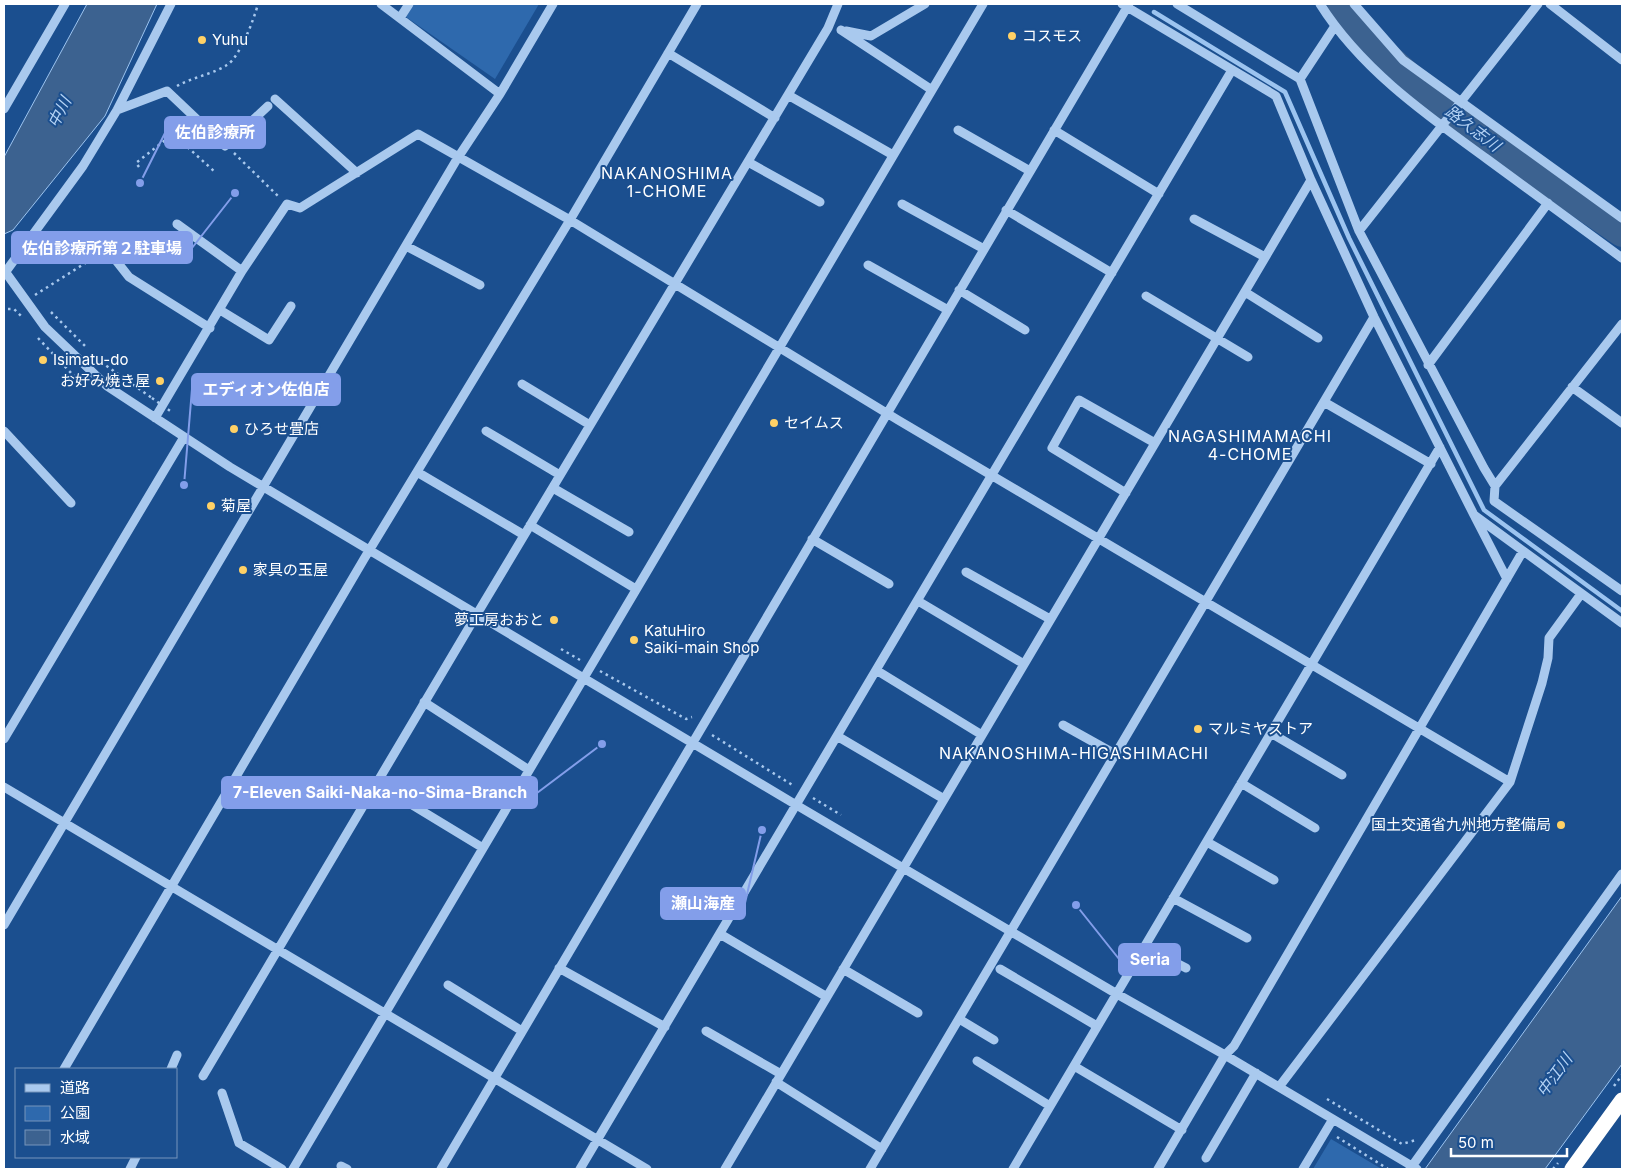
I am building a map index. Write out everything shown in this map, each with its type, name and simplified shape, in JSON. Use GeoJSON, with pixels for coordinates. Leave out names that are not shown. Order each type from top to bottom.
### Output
{"type":"FeatureCollection","features":[{"type":"Feature","properties":{"kind":"highway"},"geometry":{"type":"LineString","coordinates":[[1572,1169],[1622,1100]]}},
{"type":"Feature","properties":{"kind":"street"},"geometry":{"type":"LineString","coordinates":[[5,105],[65,4]]}},
{"type":"Feature","properties":{"kind":"street"},"geometry":{"type":"LineString","coordinates":[[171,4],[117,110],[83,166],[4,272],[45,327],[107,386],[263,487],[798,806],[1117,994],[1226,1055],[1413,1168],[1622,874]]}},
{"type":"Feature","properties":{"kind":"street"},"geometry":{"type":"LineString","coordinates":[[381,4],[500,94]]}},
{"type":"Feature","properties":{"kind":"street"},"geometry":{"type":"LineString","coordinates":[[400,18],[409,4]]}},
{"type":"Feature","properties":{"kind":"street"},"geometry":{"type":"LineString","coordinates":[[4,925],[457,159],[500,94],[553,4]]}},
{"type":"Feature","properties":{"kind":"street"},"geometry":{"type":"LineString","coordinates":[[65,1068],[370,550],[570,220],[697,4]]}},
{"type":"Feature","properties":{"kind":"street"},"geometry":{"type":"LineString","coordinates":[[203,1076],[424,702],[775,118],[828,28],[838,4]]}},
{"type":"Feature","properties":{"kind":"street"},"geometry":{"type":"LineString","coordinates":[[828,28],[871,36],[925,4]]}},
{"type":"Feature","properties":{"kind":"street"},"geometry":{"type":"LineString","coordinates":[[293,1169],[983,4]]}},
{"type":"Feature","properties":{"kind":"street"},"geometry":{"type":"LineString","coordinates":[[1177,4],[1300,79],[1359,231],[1428,365],[1495,486],[1494,501],[1622,591]]}},
{"type":"Feature","properties":{"kind":"street"},"geometry":{"type":"LineString","coordinates":[[1320,4],[1335,26],[1386,82],[1443,122],[1548,204],[1622,258]]}},
{"type":"Feature","properties":{"kind":"street"},"geometry":{"type":"LineString","coordinates":[[1354,4],[1403,60],[1622,218]]}},
{"type":"Feature","properties":{"kind":"street"},"geometry":{"type":"LineString","coordinates":[[1359,231],[1443,122],[1538,4]]}},
{"type":"Feature","properties":{"kind":"street"},"geometry":{"type":"LineString","coordinates":[[1550,4],[1622,60]]}},
{"type":"Feature","properties":{"kind":"street"},"geometry":{"type":"LineString","coordinates":[[441,1169],[1126,5],[1276,96],[1311,180],[1374,317],[1507,579]]}},
{"type":"Feature","properties":{"kind":"street"},"geometry":{"type":"LineString","coordinates":[[1300,79],[1335,26]]}},
{"type":"Feature","properties":{"kind":"street"},"geometry":{"type":"LineString","coordinates":[[841,30],[932,90]]}},
{"type":"Feature","properties":{"kind":"street"},"geometry":{"type":"LineString","coordinates":[[668,53],[775,118]]}},
{"type":"Feature","properties":{"kind":"street"},"geometry":{"type":"LineString","coordinates":[[580,1169],[798,806],[837,736],[1232,70]]}},
{"type":"Feature","properties":{"kind":"street"},"geometry":{"type":"LineString","coordinates":[[117,110],[167,91],[225,146],[272,103],[357,173]]}},
{"type":"Feature","properties":{"kind":"street"},"geometry":{"type":"LineString","coordinates":[[788,96],[893,155]]}},
{"type":"Feature","properties":{"kind":"street"},"geometry":{"type":"LineString","coordinates":[[958,130],[1030,171]]}},
{"type":"Feature","properties":{"kind":"street"},"geometry":{"type":"LineString","coordinates":[[1054,130],[1159,194]]}},
{"type":"Feature","properties":{"kind":"street"},"geometry":{"type":"LineString","coordinates":[[155,418],[242,271],[287,204],[300,208],[418,134],[457,159],[570,220],[887,413],[1510,782]]}},
{"type":"Feature","properties":{"kind":"street"},"geometry":{"type":"LineString","coordinates":[[748,162],[820,202]]}},
{"type":"Feature","properties":{"kind":"street"},"geometry":{"type":"LineString","coordinates":[[725,1169],[1311,180]]}},
{"type":"Feature","properties":{"kind":"street"},"geometry":{"type":"LineString","coordinates":[[902,204],[984,249]]}},
{"type":"Feature","properties":{"kind":"street"},"geometry":{"type":"LineString","coordinates":[[1428,365],[1548,204]]}},
{"type":"Feature","properties":{"kind":"street"},"geometry":{"type":"LineString","coordinates":[[1006,210],[1112,274]]}},
{"type":"Feature","properties":{"kind":"street"},"geometry":{"type":"LineString","coordinates":[[1194,219],[1265,257]]}},
{"type":"Feature","properties":{"kind":"street"},"geometry":{"type":"LineString","coordinates":[[177,224],[242,271]]}},
{"type":"Feature","properties":{"kind":"street"},"geometry":{"type":"LineString","coordinates":[[406,246],[480,285]]}},
{"type":"Feature","properties":{"kind":"street"},"geometry":{"type":"LineString","coordinates":[[107,249],[129,277],[210,328]]}},
{"type":"Feature","properties":{"kind":"street"},"geometry":{"type":"LineString","coordinates":[[868,265],[948,310]]}},
{"type":"Feature","properties":{"kind":"street"},"geometry":{"type":"LineString","coordinates":[[959,290],[1026,330]]}},
{"type":"Feature","properties":{"kind":"street"},"geometry":{"type":"LineString","coordinates":[[1244,292],[1318,338]]}},
{"type":"Feature","properties":{"kind":"street"},"geometry":{"type":"LineString","coordinates":[[1146,296],[1248,357]]}},
{"type":"Feature","properties":{"kind":"street"},"geometry":{"type":"LineString","coordinates":[[220,310],[269,340],[291,306]]}},
{"type":"Feature","properties":{"kind":"street"},"geometry":{"type":"LineString","coordinates":[[870,1169],[1374,317]]}},
{"type":"Feature","properties":{"kind":"street"},"geometry":{"type":"LineString","coordinates":[[1495,486],[1622,324]]}},
{"type":"Feature","properties":{"kind":"street"},"geometry":{"type":"LineString","coordinates":[[522,384],[590,425]]}},
{"type":"Feature","properties":{"kind":"street"},"geometry":{"type":"LineString","coordinates":[[1572,387],[1622,423]]}},
{"type":"Feature","properties":{"kind":"street"},"geometry":{"type":"LineString","coordinates":[[1126,493],[1052,448],[1079,400],[1155,443]]}},
{"type":"Feature","properties":{"kind":"street"},"geometry":{"type":"LineString","coordinates":[[1324,402],[1431,464]]}},
{"type":"Feature","properties":{"kind":"street"},"geometry":{"type":"LineString","coordinates":[[4,431],[71,503]]}},
{"type":"Feature","properties":{"kind":"street"},"geometry":{"type":"LineString","coordinates":[[486,431],[560,475]]}},
{"type":"Feature","properties":{"kind":"street"},"geometry":{"type":"LineString","coordinates":[[4,739],[184,437]]}},
{"type":"Feature","properties":{"kind":"street"},"geometry":{"type":"LineString","coordinates":[[1013,1169],[1440,447]]}},
{"type":"Feature","properties":{"kind":"street"},"geometry":{"type":"LineString","coordinates":[[417,472],[524,535]]}},
{"type":"Feature","properties":{"kind":"street"},"geometry":{"type":"LineString","coordinates":[[553,488],[629,532]]}},
{"type":"Feature","properties":{"kind":"street"},"geometry":{"type":"LineString","coordinates":[[1474,515],[1622,623]]}},
{"type":"Feature","properties":{"kind":"street"},"geometry":{"type":"LineString","coordinates":[[530,525],[636,589]]}},
{"type":"Feature","properties":{"kind":"street"},"geometry":{"type":"LineString","coordinates":[[812,540],[890,584]]}},
{"type":"Feature","properties":{"kind":"street"},"geometry":{"type":"LineString","coordinates":[[1158,1169],[1226,1055],[1234,1046],[1524,552]]}},
{"type":"Feature","properties":{"kind":"street"},"geometry":{"type":"LineString","coordinates":[[966,572],[1050,620]]}},
{"type":"Feature","properties":{"kind":"street"},"geometry":{"type":"LineString","coordinates":[[1279,1087],[1510,782],[1542,682],[1548,658],[1549,638],[1581,594]]}},
{"type":"Feature","properties":{"kind":"street"},"geometry":{"type":"LineString","coordinates":[[918,601],[1024,664]]}},
{"type":"Feature","properties":{"kind":"street"},"geometry":{"type":"LineString","coordinates":[[876,670],[982,735]]}},
{"type":"Feature","properties":{"kind":"street"},"geometry":{"type":"LineString","coordinates":[[424,702],[530,770]]}},
{"type":"Feature","properties":{"kind":"street"},"geometry":{"type":"LineString","coordinates":[[1063,725],[1115,754]]}},
{"type":"Feature","properties":{"kind":"street"},"geometry":{"type":"LineString","coordinates":[[1271,733],[1342,775]]}},
{"type":"Feature","properties":{"kind":"street"},"geometry":{"type":"LineString","coordinates":[[837,736],[944,799]]}},
{"type":"Feature","properties":{"kind":"street"},"geometry":{"type":"LineString","coordinates":[[376,783],[483,848]]}},
{"type":"Feature","properties":{"kind":"street"},"geometry":{"type":"LineString","coordinates":[[1242,783],[1315,828]]}},
{"type":"Feature","properties":{"kind":"street"},"geometry":{"type":"LineString","coordinates":[[4,787],[647,1169]]}},
{"type":"Feature","properties":{"kind":"street"},"geometry":{"type":"LineString","coordinates":[[1207,842],[1274,880]]}},
{"type":"Feature","properties":{"kind":"street"},"geometry":{"type":"LineString","coordinates":[[1173,898],[1247,938]]}},
{"type":"Feature","properties":{"kind":"street"},"geometry":{"type":"LineString","coordinates":[[720,934],[827,997]]}},
{"type":"Feature","properties":{"kind":"street"},"geometry":{"type":"LineString","coordinates":[[1145,947],[1186,968]]}},
{"type":"Feature","properties":{"kind":"street"},"geometry":{"type":"LineString","coordinates":[[560,968],[665,1027]]}},
{"type":"Feature","properties":{"kind":"street"},"geometry":{"type":"LineString","coordinates":[[843,969],[918,1013]]}},
{"type":"Feature","properties":{"kind":"street"},"geometry":{"type":"LineString","coordinates":[[1000,969],[1098,1026]]}},
{"type":"Feature","properties":{"kind":"street"},"geometry":{"type":"LineString","coordinates":[[448,985],[522,1031]]}},
{"type":"Feature","properties":{"kind":"street"},"geometry":{"type":"LineString","coordinates":[[959,1019],[994,1040]]}},
{"type":"Feature","properties":{"kind":"street"},"geometry":{"type":"LineString","coordinates":[[706,1031],[781,1074]]}},
{"type":"Feature","properties":{"kind":"street"},"geometry":{"type":"LineString","coordinates":[[171,1068],[177,1056]]}},
{"type":"Feature","properties":{"kind":"street"},"geometry":{"type":"LineString","coordinates":[[977,1061],[1050,1106]]}},
{"type":"Feature","properties":{"kind":"street"},"geometry":{"type":"LineString","coordinates":[[1074,1066],[1182,1130]]}},
{"type":"Feature","properties":{"kind":"street"},"geometry":{"type":"LineString","coordinates":[[1206,1158],[1256,1073]]}},
{"type":"Feature","properties":{"kind":"street"},"geometry":{"type":"LineString","coordinates":[[776,1082],[882,1149]]}},
{"type":"Feature","properties":{"kind":"street"},"geometry":{"type":"LineString","coordinates":[[222,1093],[240,1144],[282,1169]]}},
{"type":"Feature","properties":{"kind":"street"},"geometry":{"type":"LineString","coordinates":[[1303,1169],[1333,1119]]}},
{"type":"Feature","properties":{"kind":"path"},"geometry":{"type":"LineString","coordinates":[[167,91],[193,77],[228,64],[252,28],[258,4]]}},
{"type":"Feature","properties":{"kind":"path"},"geometry":{"type":"LineString","coordinates":[[139,167],[136,163],[173,134],[215,172]]}},
{"type":"Feature","properties":{"kind":"path"},"geometry":{"type":"LineString","coordinates":[[225,146],[287,204]]}},
{"type":"Feature","properties":{"kind":"path"},"geometry":{"type":"LineString","coordinates":[[25,300],[107,249]]}},
{"type":"Feature","properties":{"kind":"path"},"geometry":{"type":"LineString","coordinates":[[36,294],[40,300]]}},
{"type":"Feature","properties":{"kind":"path"},"geometry":{"type":"LineString","coordinates":[[45,306],[86,348]]}},
{"type":"Feature","properties":{"kind":"path"},"geometry":{"type":"LineString","coordinates":[[100,362],[173,413]]}},
{"type":"Feature","properties":{"kind":"green space"},"geometry":{"type":"Polygon","coordinates":[[[414,4],[539,4],[495,79],[406,17],[414,4]]]}},
{"type":"Feature","properties":{"kind":"green space"},"geometry":{"type":"Polygon","coordinates":[[[1331,1139],[1380,1168],[1381,1169],[1313,1169],[1331,1139]]]}},
{"type":"Feature","properties":{"kind":"water","name":"中川"},"geometry":{"type":"Polygon","coordinates":[[[87,4],[157,4],[105,116],[13,230],[4,234],[4,157],[87,4]]]}},
{"type":"Feature","properties":{"kind":"water","name":"中江川"},"geometry":{"type":"Polygon","coordinates":[[[1622,896],[1622,1064],[1545,1169],[1425,1169],[1622,896]]]}},
{"type":"Feature","properties":{"kind":"waterway","name":"路久志川"},"geometry":{"type":"LineString","coordinates":[[1341,4],[1354,27],[1459,121],[1622,233]]}},
{"type":"Feature","properties":{"kind":"waterway"},"geometry":{"type":"LineString","coordinates":[[1154,12],[1285,92],[1349,238],[1484,510],[1622,611]]}},
{"type":"Feature","properties":{"kind":"place","name":"コスモス"},"geometry":{"type":"Point","coordinates":[1012,36]}},
{"type":"Feature","properties":{"kind":"place","name":"Yuhu"},"geometry":{"type":"Point","coordinates":[202,40]}},
{"type":"Feature","properties":{"kind":"place","name":"佐伯診療所"},"geometry":{"type":"Point","coordinates":[140,183]}},
{"type":"Feature","properties":{"kind":"place","name":"佐伯診療所第２駐車場"},"geometry":{"type":"Point","coordinates":[235,193]}},
{"type":"Feature","properties":{"kind":"place","name":"Isimatu-do"},"geometry":{"type":"Point","coordinates":[43,360]}},
{"type":"Feature","properties":{"kind":"place","name":"お好み焼き屋"},"geometry":{"type":"Point","coordinates":[160,381]}},
{"type":"Feature","properties":{"kind":"place","name":"セイムス"},"geometry":{"type":"Point","coordinates":[774,423]}},
{"type":"Feature","properties":{"kind":"place","name":"ひろせ畳店"},"geometry":{"type":"Point","coordinates":[234,429]}},
{"type":"Feature","properties":{"kind":"place","name":"エディオン佐伯店"},"geometry":{"type":"Point","coordinates":[184,485]}},
{"type":"Feature","properties":{"kind":"place","name":"菊屋"},"geometry":{"type":"Point","coordinates":[211,506]}},
{"type":"Feature","properties":{"kind":"place","name":"家具の玉屋"},"geometry":{"type":"Point","coordinates":[243,570]}},
{"type":"Feature","properties":{"kind":"place","name":"夢工房おおと"},"geometry":{"type":"Point","coordinates":[554,620]}},
{"type":"Feature","properties":{"kind":"place","name":"KatuHiro Saiki-main Shop"},"geometry":{"type":"Point","coordinates":[634,640]}},
{"type":"Feature","properties":{"kind":"place","name":"マルミヤストア"},"geometry":{"type":"Point","coordinates":[1198,729]}},
{"type":"Feature","properties":{"kind":"place","name":"7-Eleven Saiki-Naka-no-Sima-Branch"},"geometry":{"type":"Point","coordinates":[602,744]}},
{"type":"Feature","properties":{"kind":"place","name":"国土交通省九州地方整備局"},"geometry":{"type":"Point","coordinates":[1561,825]}},
{"type":"Feature","properties":{"kind":"place","name":"瀬山海産"},"geometry":{"type":"Point","coordinates":[762,830]}},
{"type":"Feature","properties":{"kind":"place","name":"Seria"},"geometry":{"type":"Point","coordinates":[1076,905]}},
{"type":"Feature","properties":{"kind":"district","name":"NAKANOSHIMA 1-CHOME"},"geometry":{"type":"Point","coordinates":[667,182]}},
{"type":"Feature","properties":{"kind":"district","name":"NAGASHIMAMACHI 4-CHOME"},"geometry":{"type":"Point","coordinates":[1250,445]}},
{"type":"Feature","properties":{"kind":"district","name":"NAKANOSHIMA-HIGASHIMACHI"},"geometry":{"type":"Point","coordinates":[1074,753]}}]}
